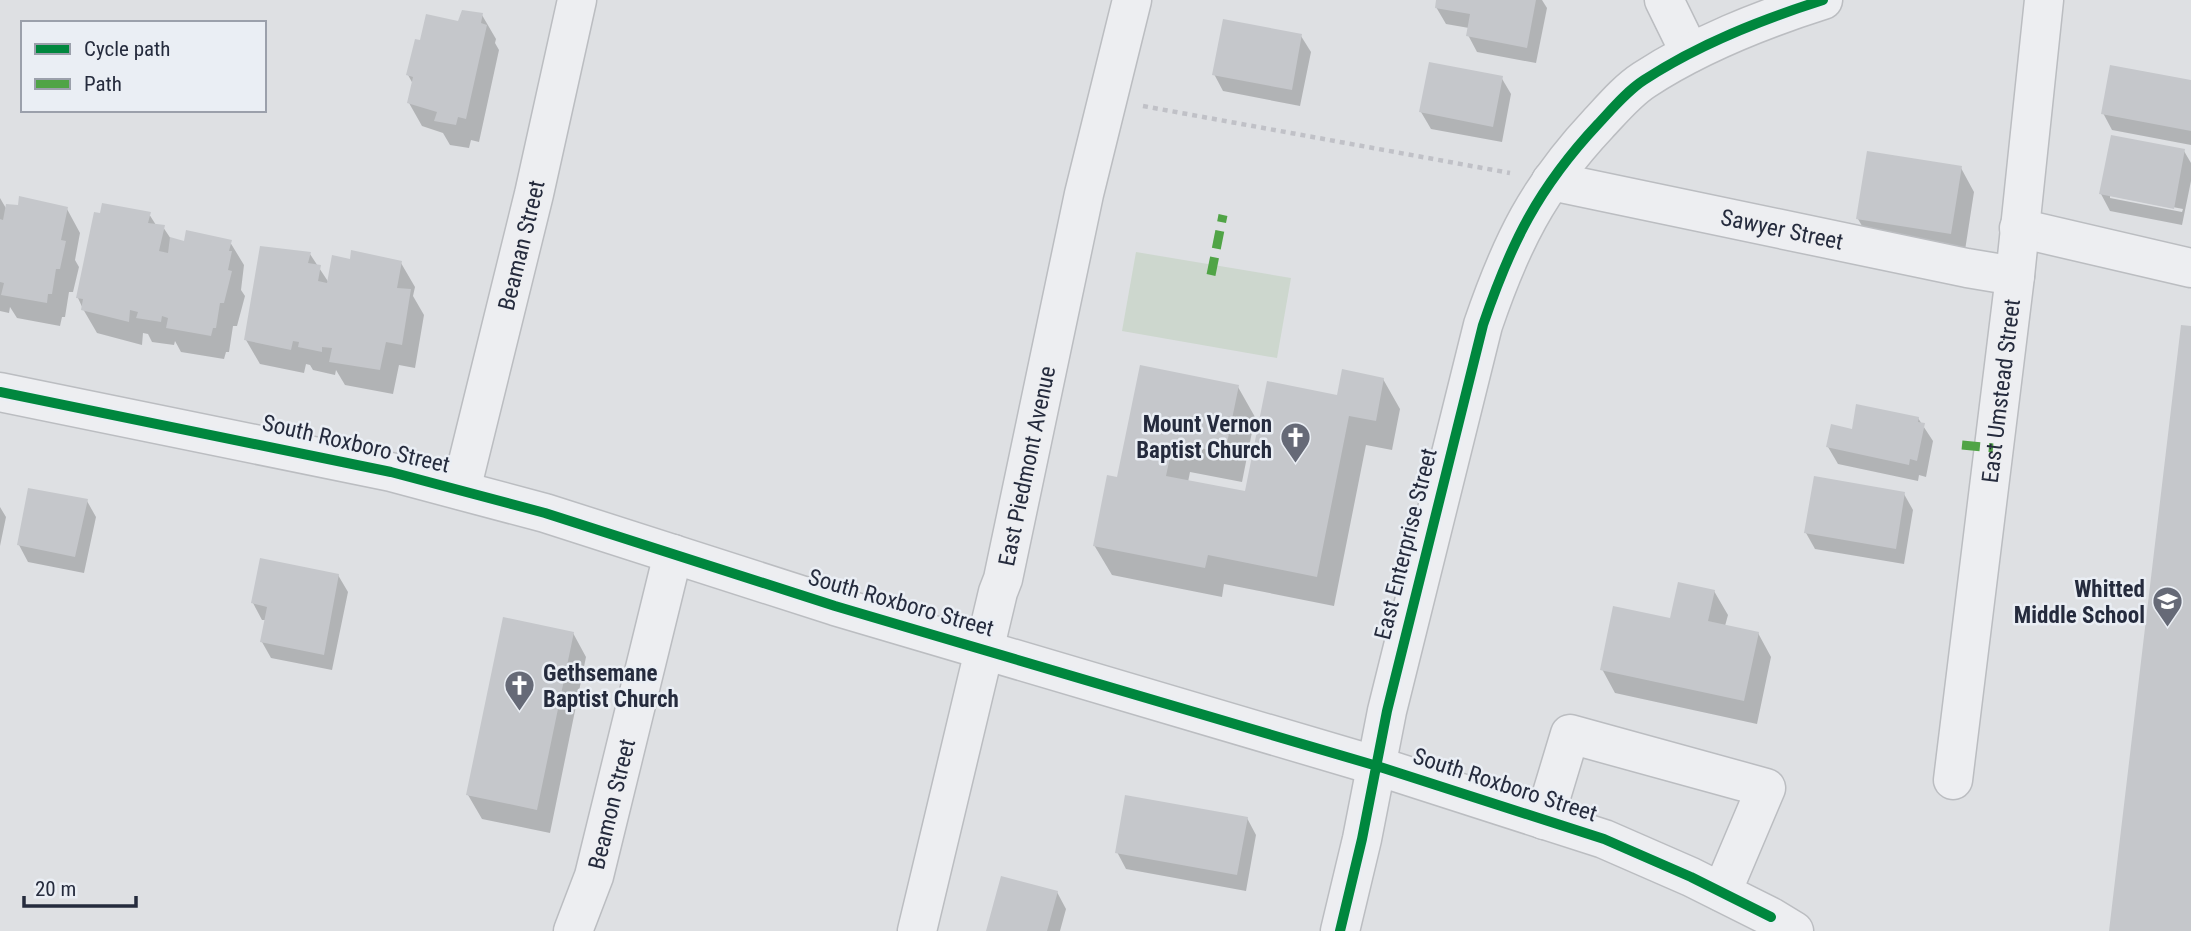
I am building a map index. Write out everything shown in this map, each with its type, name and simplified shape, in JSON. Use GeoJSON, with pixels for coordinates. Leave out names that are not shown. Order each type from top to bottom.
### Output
{"type":"FeatureCollection","features":[{"type":"Feature","properties":{"kind":"street","name":"East Piedmont Avenue"},"geometry":{"type":"LineString","coordinates":[[917,931],[1003,579],[1084,194],[1132,0]]}},
{"type":"Feature","properties":{"kind":"street"},"geometry":{"type":"LineString","coordinates":[[1664,0],[1690,53]]}},
{"type":"Feature","properties":{"kind":"street","name":"East Enterprise Street"},"geometry":{"type":"LineString","coordinates":[[1340,931],[1362,839],[1387,711],[1483,325],[1511,251],[1528,216],[1580,143],[1642,81],[1690,53],[1760,20],[1823,0]]}},
{"type":"Feature","properties":{"kind":"street","name":"East Umstead Street"},"geometry":{"type":"LineString","coordinates":[[1953,780],[2015,276],[2044,0]]}},
{"type":"Feature","properties":{"kind":"street","name":"Beaman Street"},"geometry":{"type":"LineString","coordinates":[[461,490],[534,194],[573,1]]}},
{"type":"Feature","properties":{"kind":"street","name":"Sawyer Street"},"geometry":{"type":"LineString","coordinates":[[1551,181],[2015,276]]}},
{"type":"Feature","properties":{"kind":"street"},"geometry":{"type":"LineString","coordinates":[[2019,229],[2191,268]]}},
{"type":"Feature","properties":{"kind":"street","name":"South Roxboro Street"},"geometry":{"type":"LineString","coordinates":[[0,393],[275,446],[391,472],[545,513],[835,606],[1377,766],[1604,839],[1722,892],[1794,931]]}},
{"type":"Feature","properties":{"kind":"street","name":"Beamon Street"},"geometry":{"type":"LineString","coordinates":[[573,931],[581,916],[597,866],[673,554]]}},
{"type":"Feature","properties":{"kind":"street"},"geometry":{"type":"LineString","coordinates":[[1544,820],[1570,734],[1766,789],[1722,892]]}},
{"type":"Feature","properties":{"kind":"path"},"geometry":{"type":"LineString","coordinates":[[1143,106],[1511,173]]}},
{"type":"Feature","properties":{"kind":"shaded area"},"geometry":{"type":"Polygon","coordinates":[[[1136,252],[1291,278],[1277,358],[1122,331],[1136,252]]]}},
{"type":"Feature","properties":{"kind":"building"},"geometry":{"type":"Polygon","coordinates":[[[1436,0],[1536,0],[1527,48],[1466,36],[1470,14],[1435,8],[1436,0]]]}},
{"type":"Feature","properties":{"kind":"building"},"geometry":{"type":"Polygon","coordinates":[[[462,10],[483,13],[481,23],[487,25],[466,119],[458,117],[456,125],[434,121],[437,112],[407,103],[413,77],[406,75],[415,39],[420,40],[426,14],[458,21],[462,10]]]}},
{"type":"Feature","properties":{"kind":"building"},"geometry":{"type":"Polygon","coordinates":[[[1223,19],[1302,34],[1292,90],[1212,75],[1223,19]]]}},
{"type":"Feature","properties":{"kind":"building"},"geometry":{"type":"Polygon","coordinates":[[[1429,62],[1503,76],[1493,127],[1419,112],[1429,62]]]}},
{"type":"Feature","properties":{"kind":"building"},"geometry":{"type":"Polygon","coordinates":[[[2110,65],[2191,80],[2191,131],[2101,114],[2110,65]]]}},
{"type":"Feature","properties":{"kind":"building"},"geometry":{"type":"Polygon","coordinates":[[[2111,135],[2185,149],[2174,209],[2099,194],[2111,135]]]}},
{"type":"Feature","properties":{"kind":"building"},"geometry":{"type":"Polygon","coordinates":[[[1867,151],[1962,166],[1951,234],[1856,219],[1867,151]]]}},
{"type":"Feature","properties":{"kind":"building"},"geometry":{"type":"Polygon","coordinates":[[[19,196],[68,207],[61,240],[66,241],[60,269],[56,269],[52,294],[48,294],[47,303],[1,295],[4,283],[0,282],[0,219],[3,220],[6,204],[18,205],[19,196]]]}},
{"type":"Feature","properties":{"kind":"building"},"geometry":{"type":"Polygon","coordinates":[[[102,203],[151,212],[148,223],[165,225],[159,251],[168,253],[170,237],[184,241],[186,230],[232,240],[228,270],[232,271],[224,303],[220,303],[216,328],[213,328],[211,336],[166,328],[168,318],[162,316],[161,322],[136,318],[138,312],[130,310],[129,322],[81,310],[83,299],[76,298],[94,212],[100,213],[102,203]]]}},
{"type":"Feature","properties":{"kind":"building"},"geometry":{"type":"Polygon","coordinates":[[[260,246],[311,252],[308,263],[321,265],[318,281],[327,283],[332,255],[350,259],[351,250],[402,261],[397,288],[411,289],[402,345],[386,342],[380,370],[329,362],[332,348],[322,347],[322,352],[298,347],[299,342],[293,341],[291,350],[244,340],[260,246]]]}},
{"type":"Feature","properties":{"kind":"building","name":"Whitted Middle School"},"geometry":{"type":"Polygon","coordinates":[[[2181,325],[2191,326],[2191,931],[2109,931],[2181,325]]]}},
{"type":"Feature","properties":{"kind":"building","name":"Mount Vernon Baptist Church"},"geometry":{"type":"Polygon","coordinates":[[[1140,365],[1239,385],[1225,453],[1173,443],[1166,476],[1245,491],[1267,381],[1337,395],[1342,369],[1384,378],[1376,421],[1349,416],[1317,577],[1208,555],[1205,568],[1093,546],[1107,475],[1117,477],[1140,365]]]}},
{"type":"Feature","properties":{"kind":"building"},"geometry":{"type":"Polygon","coordinates":[[[1856,404],[1919,417],[1918,422],[1925,423],[1917,461],[1910,459],[1909,465],[1826,447],[1831,424],[1852,429],[1856,404]]]}},
{"type":"Feature","properties":{"kind":"building"},"geometry":{"type":"Polygon","coordinates":[[[1814,476],[1905,492],[1896,549],[1804,533],[1814,476]]]}},
{"type":"Feature","properties":{"kind":"building"},"geometry":{"type":"Polygon","coordinates":[[[28,488],[88,499],[75,557],[17,545],[28,488]]]}},
{"type":"Feature","properties":{"kind":"building"},"geometry":{"type":"Polygon","coordinates":[[[260,558],[339,574],[324,655],[260,642],[267,607],[251,603],[260,558]]]}},
{"type":"Feature","properties":{"kind":"building"},"geometry":{"type":"Polygon","coordinates":[[[1678,582],[1715,590],[1708,621],[1759,632],[1744,701],[1600,670],[1613,606],[1670,618],[1678,582]]]}},
{"type":"Feature","properties":{"kind":"building","name":"Gethsemane Baptist Church"},"geometry":{"type":"Polygon","coordinates":[[[503,617],[574,632],[537,810],[466,795],[503,617]]]}},
{"type":"Feature","properties":{"kind":"building"},"geometry":{"type":"Polygon","coordinates":[[[1125,795],[1248,817],[1237,875],[1115,853],[1125,795]]]}},
{"type":"Feature","properties":{"kind":"building"},"geometry":{"type":"Polygon","coordinates":[[[1001,876],[1058,891],[1047,931],[986,931],[1001,876]]]}},
{"type":"Feature","properties":{"kind":"marked path"},"geometry":{"type":"LineString","coordinates":[[1211,275],[1223,215]]}},
{"type":"Feature","properties":{"kind":"marked path"},"geometry":{"type":"LineString","coordinates":[[1962,445],[1993,448]]}},
{"type":"Feature","properties":{"kind":"cycle path"},"geometry":{"type":"LineString","coordinates":[[1340,931],[1362,839],[1387,711],[1483,325],[1504,268],[1528,218],[1577,148],[1638,84],[1708,44],[1823,0]]}},
{"type":"Feature","properties":{"kind":"cycle path"},"geometry":{"type":"LineString","coordinates":[[0,392],[391,472],[545,513],[835,606],[1377,766],[1604,839],[1691,877],[1771,917]]}},
{"type":"Feature","properties":{"kind":"place","name":"Mount Vernon Baptist Church"},"geometry":{"type":"Point","coordinates":[1295,464]}},
{"type":"Feature","properties":{"kind":"place","name":"Whitted Middle School"},"geometry":{"type":"Point","coordinates":[2168,629]}},
{"type":"Feature","properties":{"kind":"place","name":"Gethsemane Baptist Church"},"geometry":{"type":"Point","coordinates":[520,713]}}]}
